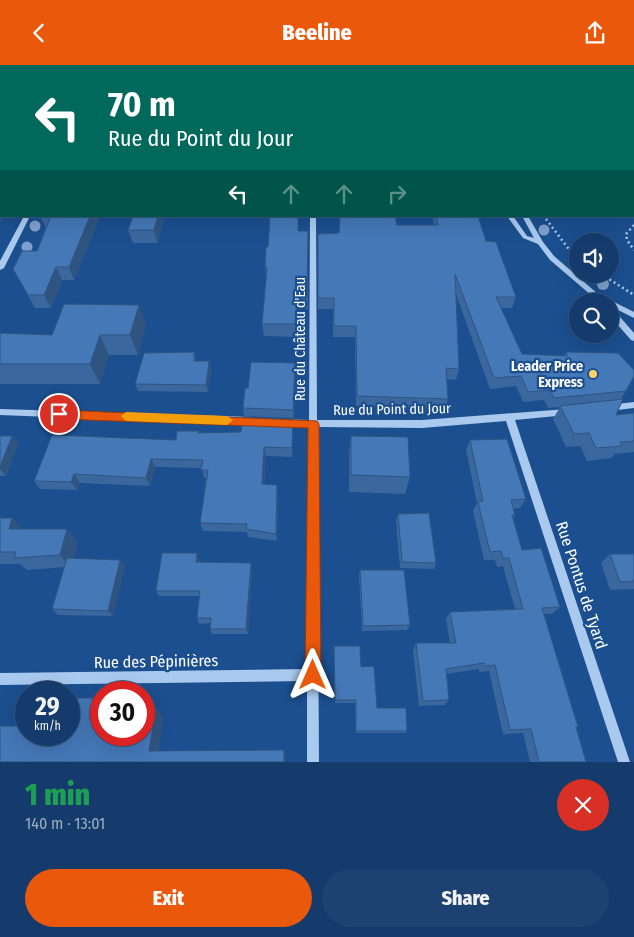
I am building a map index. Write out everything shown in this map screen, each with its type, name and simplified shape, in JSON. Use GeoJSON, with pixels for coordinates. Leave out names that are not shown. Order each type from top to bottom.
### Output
{"type":"FeatureCollection","features":[{"type":"Feature","properties":{"kind":"street"},"geometry":{"type":"LineString","coordinates":[[0,268],[26,217]]}},
{"type":"Feature","properties":{"kind":"street","name":"Rue du Château d'Eau"},"geometry":{"type":"LineString","coordinates":[[313,217],[313,762]]}},
{"type":"Feature","properties":{"kind":"street"},"geometry":{"type":"LineString","coordinates":[[511,217],[525,237],[540,243]]}},
{"type":"Feature","properties":{"kind":"street"},"geometry":{"type":"LineString","coordinates":[[526,217],[540,243],[552,258],[593,293]]}},
{"type":"Feature","properties":{"kind":"street"},"geometry":{"type":"LineString","coordinates":[[619,308],[634,315]]}},
{"type":"Feature","properties":{"kind":"street"},"geometry":{"type":"LineString","coordinates":[[619,321],[634,338]]}},
{"type":"Feature","properties":{"kind":"street"},"geometry":{"type":"LineString","coordinates":[[596,409],[634,405]]}},
{"type":"Feature","properties":{"kind":"street","name":"Rue du Point du Jour"},"geometry":{"type":"LineString","coordinates":[[0,412],[313,424],[422,424],[577,411]]}},
{"type":"Feature","properties":{"kind":"street","name":"Rue Pontus de Tyard"},"geometry":{"type":"LineString","coordinates":[[510,418],[624,762]]}},
{"type":"Feature","properties":{"kind":"street","name":"Rue des Pépinières"},"geometry":{"type":"LineString","coordinates":[[0,679],[313,675]]}},
{"type":"Feature","properties":{"kind":"path"},"geometry":{"type":"LineString","coordinates":[[544,217],[569,249]]}},
{"type":"Feature","properties":{"kind":"path"},"geometry":{"type":"LineString","coordinates":[[634,225],[626,234],[627,240],[634,250]]}},
{"type":"Feature","properties":{"kind":"path"},"geometry":{"type":"LineString","coordinates":[[613,283],[634,295]]}},
{"type":"Feature","properties":{"kind":"building"},"geometry":{"type":"Polygon","coordinates":[[[51,217],[90,217],[69,267],[56,267],[44,295],[28,295],[13,269],[22,251],[37,251],[51,217]]]}},
{"type":"Feature","properties":{"kind":"building"},"geometry":{"type":"Polygon","coordinates":[[[133,217],[158,217],[154,230],[128,230],[133,217]]]}},
{"type":"Feature","properties":{"kind":"building"},"geometry":{"type":"Polygon","coordinates":[[[270,217],[298,217],[298,231],[308,231],[307,296],[297,296],[295,324],[262,324],[267,267],[265,267],[266,247],[268,247],[270,217]]]}},
{"type":"Feature","properties":{"kind":"building"},"geometry":{"type":"Polygon","coordinates":[[[340,217],[395,217],[397,225],[438,225],[436,217],[478,217],[486,241],[496,242],[516,297],[496,297],[522,354],[567,356],[566,352],[618,353],[634,370],[634,376],[626,391],[554,398],[550,390],[528,392],[521,376],[494,378],[455,274],[459,369],[446,368],[448,399],[357,396],[356,326],[334,326],[334,298],[318,298],[318,234],[339,233],[340,217]]]}},
{"type":"Feature","properties":{"kind":"building"},"geometry":{"type":"Polygon","coordinates":[[[64,304],[139,305],[130,335],[100,335],[90,364],[0,364],[0,333],[52,335],[64,304]]]}},
{"type":"Feature","properties":{"kind":"building"},"geometry":{"type":"Polygon","coordinates":[[[194,352],[194,361],[209,361],[206,385],[135,384],[144,353],[194,352]]]}},
{"type":"Feature","properties":{"kind":"building"},"geometry":{"type":"Polygon","coordinates":[[[251,362],[295,363],[293,410],[243,408],[251,362]]]}},
{"type":"Feature","properties":{"kind":"building"},"geometry":{"type":"Polygon","coordinates":[[[623,399],[616,415],[634,413],[634,441],[620,442],[622,446],[596,448],[589,433],[574,434],[560,406],[623,399]]]}},
{"type":"Feature","properties":{"kind":"building"},"geometry":{"type":"Polygon","coordinates":[[[242,417],[293,419],[292,448],[264,447],[262,484],[277,485],[276,534],[246,529],[247,524],[200,523],[208,470],[201,470],[203,460],[151,459],[146,478],[74,474],[71,482],[34,481],[52,435],[176,440],[177,431],[199,431],[198,433],[241,432],[242,417]]]}},
{"type":"Feature","properties":{"kind":"building"},"geometry":{"type":"Polygon","coordinates":[[[0,436],[12,436],[0,467],[0,436]]]}},
{"type":"Feature","properties":{"kind":"building"},"geometry":{"type":"Polygon","coordinates":[[[351,436],[408,437],[410,477],[351,475],[351,436]]]}},
{"type":"Feature","properties":{"kind":"building"},"geometry":{"type":"Polygon","coordinates":[[[507,439],[526,499],[511,500],[515,515],[512,515],[522,550],[541,548],[560,607],[542,608],[578,727],[576,727],[586,762],[539,762],[531,729],[510,730],[495,665],[485,666],[484,663],[446,669],[449,700],[423,701],[416,643],[456,643],[450,612],[523,609],[509,558],[503,558],[501,551],[490,552],[478,502],[483,501],[470,440],[507,439]]]}},
{"type":"Feature","properties":{"kind":"building"},"geometry":{"type":"Polygon","coordinates":[[[429,513],[436,563],[402,562],[398,514],[429,513]]]}},
{"type":"Feature","properties":{"kind":"building"},"geometry":{"type":"Polygon","coordinates":[[[0,518],[12,518],[9,529],[67,529],[60,555],[14,558],[16,552],[0,552],[0,518]]]}},
{"type":"Feature","properties":{"kind":"building"},"geometry":{"type":"Polygon","coordinates":[[[162,553],[197,553],[196,562],[251,563],[246,629],[210,629],[211,618],[197,618],[200,591],[156,591],[162,553]]]}},
{"type":"Feature","properties":{"kind":"building"},"geometry":{"type":"Polygon","coordinates":[[[610,554],[634,554],[634,581],[620,582],[610,554]]]}},
{"type":"Feature","properties":{"kind":"building"},"geometry":{"type":"Polygon","coordinates":[[[67,558],[120,560],[108,611],[52,609],[67,558]]]}},
{"type":"Feature","properties":{"kind":"building"},"geometry":{"type":"Polygon","coordinates":[[[360,570],[404,570],[410,625],[363,626],[360,570]]]}},
{"type":"Feature","properties":{"kind":"building"},"geometry":{"type":"Polygon","coordinates":[[[334,646],[360,646],[361,667],[374,666],[377,708],[406,708],[407,731],[356,731],[356,700],[335,700],[334,646]]]}},
{"type":"Feature","properties":{"kind":"building"},"geometry":{"type":"Polygon","coordinates":[[[80,698],[90,698],[90,746],[150,746],[149,751],[284,750],[284,762],[0,762],[0,726],[15,726],[15,746],[80,746],[80,698]]]}},
{"type":"Feature","properties":{"kind":"slow traffic"},"geometry":{"type":"LineString","coordinates":[[126,416],[227,420]]}},
{"type":"Feature","properties":{"kind":"place","name":"Leader Price Express"},"geometry":{"type":"Point","coordinates":[593,374]}},
{"type":"Feature","properties":{"kind":"route"},"geometry":{"type":"LineString","coordinates":[[59,414],[313,424],[313,675]]}}]}
